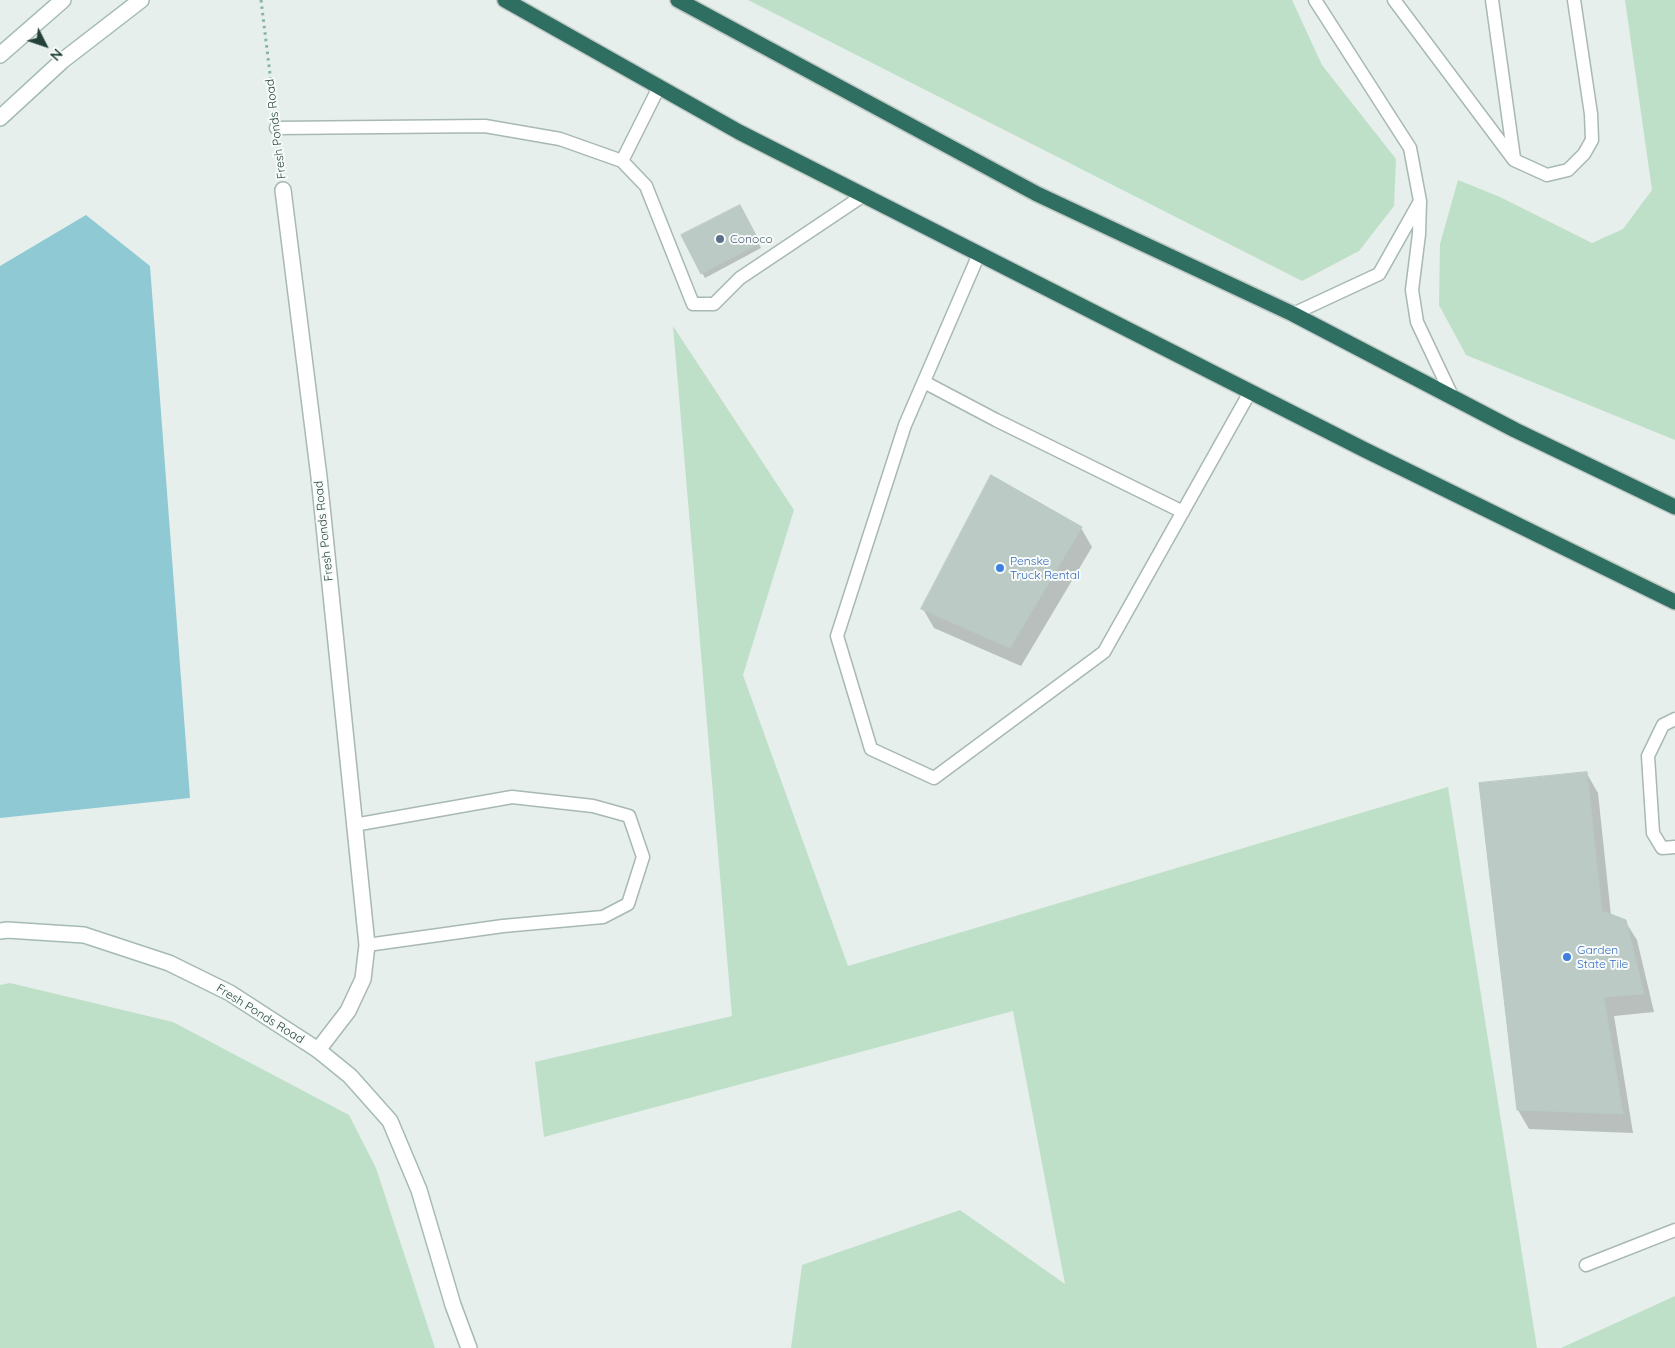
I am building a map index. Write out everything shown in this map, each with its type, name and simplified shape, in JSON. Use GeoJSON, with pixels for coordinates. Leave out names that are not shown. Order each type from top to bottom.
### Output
{"type":"FeatureCollection","features":[{"type":"Feature","properties":{"kind":"highway"},"geometry":{"type":"LineString","coordinates":[[505,0],[739,132],[1365,450],[1675,602]]}},
{"type":"Feature","properties":{"kind":"highway"},"geometry":{"type":"LineString","coordinates":[[678,0],[1037,194],[1292,314],[1515,430],[1675,507]]}},
{"type":"Feature","properties":{"kind":"highway"},"geometry":{"type":"LineString","coordinates":[[698,0],[718,22]]}},
{"type":"Feature","properties":{"kind":"street"},"geometry":{"type":"LineString","coordinates":[[0,55],[63,0]]}},
{"type":"Feature","properties":{"kind":"street"},"geometry":{"type":"LineString","coordinates":[[0,118],[62,61],[141,0]]}},
{"type":"Feature","properties":{"kind":"street","name":"Fresh Ponds Road"},"geometry":{"type":"LineString","coordinates":[[283,190],[319,477],[368,946],[363,979],[348,1011],[318,1050]]}},
{"type":"Feature","properties":{"kind":"street","name":"Fresh Ponds Road"},"geometry":{"type":"LineString","coordinates":[[0,931],[84,935],[170,963],[230,993],[318,1050],[350,1076],[390,1121],[419,1190],[469,1348]]}},
{"type":"Feature","properties":{"kind":"lane"},"geometry":{"type":"LineString","coordinates":[[1315,0],[1410,148],[1420,201],[1419,234],[1412,290],[1417,322],[1453,398]]}},
{"type":"Feature","properties":{"kind":"lane"},"geometry":{"type":"LineString","coordinates":[[1394,0],[1514,160],[1547,175],[1568,170],[1584,154],[1592,140],[1591,114],[1574,0]]}},
{"type":"Feature","properties":{"kind":"lane"},"geometry":{"type":"LineString","coordinates":[[1492,0],[1514,160]]}},
{"type":"Feature","properties":{"kind":"lane"},"geometry":{"type":"LineString","coordinates":[[622,161],[660,87]]}},
{"type":"Feature","properties":{"kind":"lane"},"geometry":{"type":"LineString","coordinates":[[276,128],[485,126],[560,139],[622,161],[646,186],[693,304],[714,304],[740,278],[864,196]]}},
{"type":"Feature","properties":{"kind":"lane"},"geometry":{"type":"LineString","coordinates":[[1292,314],[1379,274],[1420,201]]}},
{"type":"Feature","properties":{"kind":"lane"},"geometry":{"type":"LineString","coordinates":[[979,254],[906,426],[837,636],[871,749],[934,778],[1104,652],[1250,392]]}},
{"type":"Feature","properties":{"kind":"lane"},"geometry":{"type":"LineString","coordinates":[[924,382],[996,420],[1182,512]]}},
{"type":"Feature","properties":{"kind":"lane"},"geometry":{"type":"LineString","coordinates":[[1675,719],[1663,725],[1648,756],[1652,833],[1662,848],[1675,846]]}},
{"type":"Feature","properties":{"kind":"lane"},"geometry":{"type":"LineString","coordinates":[[354,825],[512,797],[593,806],[629,816],[643,857],[628,904],[603,917],[503,926],[368,946]]}},
{"type":"Feature","properties":{"kind":"lane"},"geometry":{"type":"LineString","coordinates":[[1586,1265],[1675,1230]]}},
{"type":"Feature","properties":{"kind":"path","name":"Fresh Ponds Road"},"geometry":{"type":"LineString","coordinates":[[262,0],[262,17],[283,190]]}},
{"type":"Feature","properties":{"kind":"green space"},"geometry":{"type":"Polygon","coordinates":[[[748,0],[1292,0],[1322,65],[1396,159],[1394,206],[1359,251],[1302,281],[748,0]]]}},
{"type":"Feature","properties":{"kind":"green space"},"geometry":{"type":"Polygon","coordinates":[[[1625,0],[1675,0],[1675,440],[1466,355],[1439,305],[1440,244],[1458,180],[1500,197],[1592,243],[1623,229],[1652,190],[1625,0]]]}},
{"type":"Feature","properties":{"kind":"green space"},"geometry":{"type":"Polygon","coordinates":[[[673,326],[794,510],[743,675],[848,966],[1448,787],[1537,1348],[791,1348],[802,1265],[960,1210],[1065,1284],[1013,1011],[544,1137],[535,1062],[732,1016],[673,326]]]}},
{"type":"Feature","properties":{"kind":"green space"},"geometry":{"type":"Polygon","coordinates":[[[10,983],[173,1022],[349,1115],[376,1168],[435,1348],[0,1348],[0,985],[10,983]]]}},
{"type":"Feature","properties":{"kind":"green space"},"geometry":{"type":"Polygon","coordinates":[[[1675,1296],[1675,1348],[1561,1348],[1675,1296]]]}},
{"type":"Feature","properties":{"kind":"water"},"geometry":{"type":"Polygon","coordinates":[[[86,215],[150,266],[190,798],[0,818],[0,266],[86,215]]]}},
{"type":"Feature","properties":{"kind":"building","name":"Conoco"},"geometry":{"type":"Polygon","coordinates":[[[740,205],[760,243],[701,274],[681,235],[740,205]]]}},
{"type":"Feature","properties":{"kind":"building","name":"Penske Truck Rental"},"geometry":{"type":"Polygon","coordinates":[[[991,475],[1082,527],[1010,648],[921,609],[991,475]]]}},
{"type":"Feature","properties":{"kind":"building","name":"Garden State Tile"},"geometry":{"type":"Polygon","coordinates":[[[1587,772],[1602,911],[1626,920],[1644,994],[1604,997],[1623,1114],[1517,1110],[1479,783],[1587,772]]]}},
{"type":"Feature","properties":{"kind":"place","name":"Conoco"},"geometry":{"type":"Point","coordinates":[720,239]}},
{"type":"Feature","properties":{"kind":"place","name":"Penske Truck Rental"},"geometry":{"type":"Point","coordinates":[1000,568]}},
{"type":"Feature","properties":{"kind":"place","name":"Garden State Tile"},"geometry":{"type":"Point","coordinates":[1567,957]}}]}
